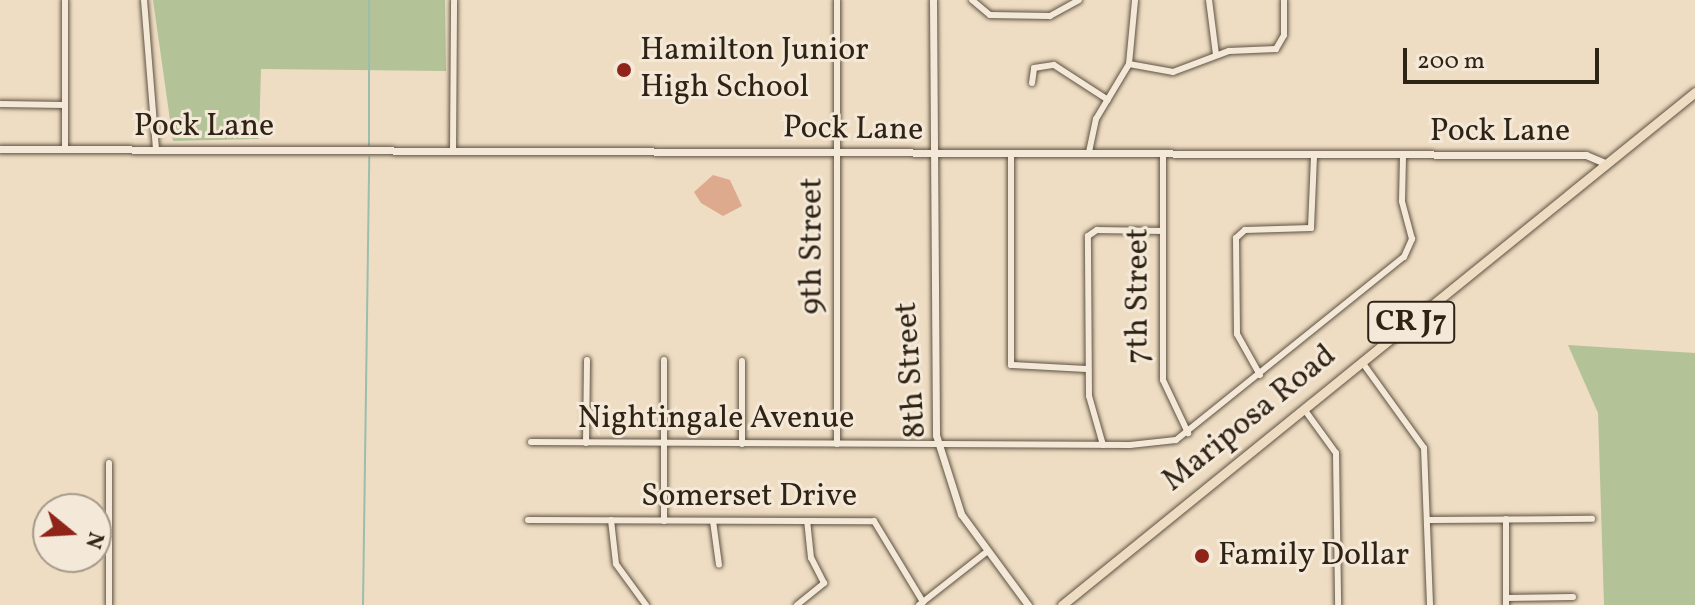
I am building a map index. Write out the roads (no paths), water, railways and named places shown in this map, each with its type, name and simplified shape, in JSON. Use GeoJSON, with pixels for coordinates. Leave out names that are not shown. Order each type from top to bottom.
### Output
{"type":"FeatureCollection","features":[{"type":"Feature","properties":{"kind":"main road","name":"Mariposa Road"},"geometry":{"type":"LineString","coordinates":[[1062,605],[1695,92]]}},
{"type":"Feature","properties":{"kind":"street"},"geometry":{"type":"LineString","coordinates":[[65,0],[65,150]]}},
{"type":"Feature","properties":{"kind":"street"},"geometry":{"type":"LineString","coordinates":[[144,0],[156,150]]}},
{"type":"Feature","properties":{"kind":"street"},"geometry":{"type":"LineString","coordinates":[[453,152],[454,0]]}},
{"type":"Feature","properties":{"kind":"street","name":"9th Street"},"geometry":{"type":"LineString","coordinates":[[837,0],[837,444]]}},
{"type":"Feature","properties":{"kind":"street","name":"8th Street"},"geometry":{"type":"LineString","coordinates":[[933,0],[932,390],[939,445],[952,495],[985,553],[1028,605]]}},
{"type":"Feature","properties":{"kind":"street"},"geometry":{"type":"LineString","coordinates":[[972,0],[990,15],[1050,16],[1079,0]]}},
{"type":"Feature","properties":{"kind":"street"},"geometry":{"type":"LineString","coordinates":[[1089,152],[1091,130],[1129,64],[1135,0]]}},
{"type":"Feature","properties":{"kind":"street"},"geometry":{"type":"LineString","coordinates":[[1209,0],[1216,55]]}},
{"type":"Feature","properties":{"kind":"street"},"geometry":{"type":"LineString","coordinates":[[1129,64],[1173,72],[1216,55],[1281,45],[1284,0]]}},
{"type":"Feature","properties":{"kind":"street"},"geometry":{"type":"LineString","coordinates":[[1032,83],[1034,68],[1054,65],[1108,100]]}},
{"type":"Feature","properties":{"kind":"street"},"geometry":{"type":"LineString","coordinates":[[0,104],[65,105]]}},
{"type":"Feature","properties":{"kind":"street","name":"Pock Lane"},"geometry":{"type":"LineString","coordinates":[[0,149],[931,155],[1089,152],[1314,157],[1586,155],[1607,164]]}},
{"type":"Feature","properties":{"kind":"street","name":"7th Street"},"geometry":{"type":"LineString","coordinates":[[1163,153],[1163,380],[1188,433]]}},
{"type":"Feature","properties":{"kind":"street"},"geometry":{"type":"LineString","coordinates":[[1011,155],[1011,365],[1088,369]]}},
{"type":"Feature","properties":{"kind":"street","name":"Nightingale Avenue"},"geometry":{"type":"LineString","coordinates":[[531,442],[1164,443],[1188,433],[1407,254],[1412,239],[1402,201],[1403,156]]}},
{"type":"Feature","properties":{"kind":"street"},"geometry":{"type":"LineString","coordinates":[[1260,375],[1237,334],[1236,238],[1245,230],[1311,228],[1314,157]]}},
{"type":"Feature","properties":{"kind":"street"},"geometry":{"type":"LineString","coordinates":[[1103,445],[1088,369],[1088,236],[1097,230],[1162,231]]}},
{"type":"Feature","properties":{"kind":"street"},"geometry":{"type":"LineString","coordinates":[[586,443],[587,360]]}},
{"type":"Feature","properties":{"kind":"street"},"geometry":{"type":"LineString","coordinates":[[664,360],[664,521]]}},
{"type":"Feature","properties":{"kind":"street"},"geometry":{"type":"LineString","coordinates":[[742,361],[742,444]]}},
{"type":"Feature","properties":{"kind":"street"},"geometry":{"type":"LineString","coordinates":[[1362,362],[1422,441],[1430,520],[1430,605]]}},
{"type":"Feature","properties":{"kind":"street"},"geometry":{"type":"LineString","coordinates":[[1304,409],[1336,453],[1338,605]]}},
{"type":"Feature","properties":{"kind":"street"},"geometry":{"type":"LineString","coordinates":[[109,463],[109,605]]}},
{"type":"Feature","properties":{"kind":"street"},"geometry":{"type":"LineString","coordinates":[[1506,519],[1506,601],[1573,597]]}},
{"type":"Feature","properties":{"kind":"street"},"geometry":{"type":"LineString","coordinates":[[1430,520],[1592,519]]}},
{"type":"Feature","properties":{"kind":"street","name":"Somerset Drive"},"geometry":{"type":"LineString","coordinates":[[528,520],[877,522],[921,604]]}},
{"type":"Feature","properties":{"kind":"street"},"geometry":{"type":"LineString","coordinates":[[611,520],[616,564],[646,605]]}},
{"type":"Feature","properties":{"kind":"street"},"geometry":{"type":"LineString","coordinates":[[713,521],[719,565]]}},
{"type":"Feature","properties":{"kind":"street"},"geometry":{"type":"LineString","coordinates":[[797,605],[824,583],[811,558],[807,521]]}},
{"type":"Feature","properties":{"kind":"street"},"geometry":{"type":"LineString","coordinates":[[921,604],[985,553]]}},
{"type":"Feature","properties":{"kind":"waterway"},"geometry":{"type":"LineString","coordinates":[[369,0],[369,145]]}},
{"type":"Feature","properties":{"kind":"waterway"},"geometry":{"type":"LineString","coordinates":[[363,605],[369,157]]}},
{"type":"Feature","properties":{"kind":"place","name":"Hamilton Junior High School"},"geometry":{"type":"Point","coordinates":[624,70]}},
{"type":"Feature","properties":{"kind":"place","name":"Family Dollar"},"geometry":{"type":"Point","coordinates":[1202,556]}}]}
